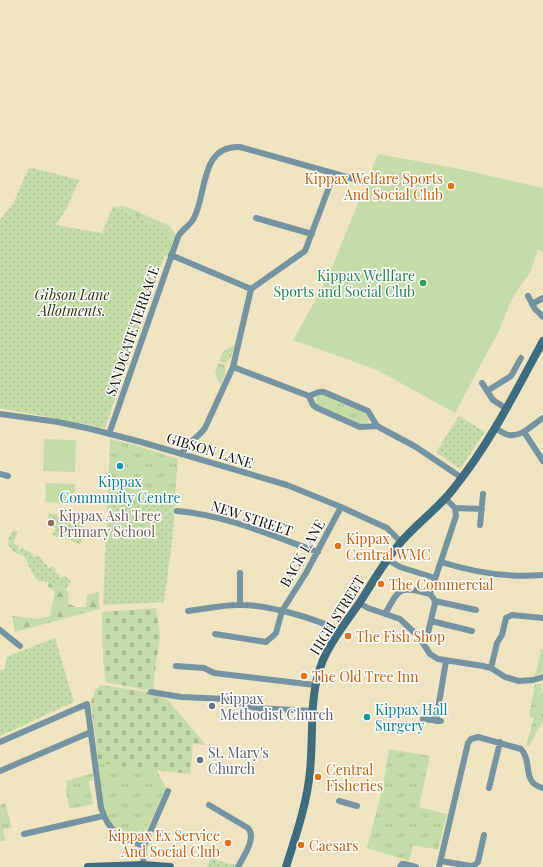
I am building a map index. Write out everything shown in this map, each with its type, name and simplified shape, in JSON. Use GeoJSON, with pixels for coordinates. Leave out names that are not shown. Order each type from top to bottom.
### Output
{"type":"FeatureCollection","features":[{"type":"Feature","properties":{"kind":"main road","name":"HIGH STREET"},"geometry":{"type":"LineString","coordinates":[[286,867],[302,818],[308,788],[312,755],[315,685],[323,660],[340,631],[401,542],[446,499],[462,478],[507,409],[543,341]]}},
{"type":"Feature","properties":{"kind":"main road"},"geometry":{"type":"LineString","coordinates":[[88,867],[143,865],[170,867]]}},
{"type":"Feature","properties":{"kind":"street","name":"SANDGATE TERRACE"},"geometry":{"type":"LineString","coordinates":[[109,434],[171,255],[183,229],[193,220],[210,164],[216,155],[225,149],[240,147],[361,181]]}},
{"type":"Feature","properties":{"kind":"street"},"geometry":{"type":"LineString","coordinates":[[182,454],[186,446],[205,428],[233,366],[252,288],[305,251],[334,174]]}},
{"type":"Feature","properties":{"kind":"street"},"geometry":{"type":"LineString","coordinates":[[256,218],[312,234]]}},
{"type":"Feature","properties":{"kind":"street"},"geometry":{"type":"LineString","coordinates":[[171,255],[252,288]]}},
{"type":"Feature","properties":{"kind":"street"},"geometry":{"type":"LineString","coordinates":[[528,296],[538,313],[543,317]]}},
{"type":"Feature","properties":{"kind":"street"},"geometry":{"type":"LineString","coordinates":[[532,304],[543,298]]}},
{"type":"Feature","properties":{"kind":"street"},"geometry":{"type":"LineString","coordinates":[[487,391],[511,376],[521,358]]}},
{"type":"Feature","properties":{"kind":"street"},"geometry":{"type":"LineString","coordinates":[[233,366],[309,396],[317,408],[360,427],[377,426]]}},
{"type":"Feature","properties":{"kind":"street"},"geometry":{"type":"LineString","coordinates":[[482,383],[493,400],[507,409]]}},
{"type":"Feature","properties":{"kind":"street"},"geometry":{"type":"LineString","coordinates":[[309,396],[322,391],[368,411],[377,426],[416,447],[462,478]]}},
{"type":"Feature","properties":{"kind":"street","name":"GIBSON LANE"},"geometry":{"type":"LineString","coordinates":[[0,414],[58,422],[109,434],[182,454],[287,486],[341,507],[387,528],[401,542]]}},
{"type":"Feature","properties":{"kind":"street"},"geometry":{"type":"LineString","coordinates":[[495,428],[509,435],[524,432],[532,424],[543,418]]}},
{"type":"Feature","properties":{"kind":"street"},"geometry":{"type":"LineString","coordinates":[[524,432],[543,460]]}},
{"type":"Feature","properties":{"kind":"street"},"geometry":{"type":"LineString","coordinates":[[0,474],[8,476]]}},
{"type":"Feature","properties":{"kind":"street"},"geometry":{"type":"LineString","coordinates":[[480,525],[483,494]]}},
{"type":"Feature","properties":{"kind":"street"},"geometry":{"type":"LineString","coordinates":[[430,594],[455,520],[455,508],[446,499]]}},
{"type":"Feature","properties":{"kind":"street","name":"BACK LANE"},"geometry":{"type":"LineString","coordinates":[[215,634],[263,642],[268,641],[276,633],[282,611],[318,552],[341,507]]}},
{"type":"Feature","properties":{"kind":"street"},"geometry":{"type":"LineString","coordinates":[[455,508],[482,509]]}},
{"type":"Feature","properties":{"kind":"street","name":"NEW STREET"},"geometry":{"type":"LineString","coordinates":[[177,511],[190,512],[229,520],[318,552]]}},
{"type":"Feature","properties":{"kind":"street"},"geometry":{"type":"LineString","coordinates":[[388,560],[400,567],[435,578]]}},
{"type":"Feature","properties":{"kind":"street"},"geometry":{"type":"LineString","coordinates":[[441,562],[471,570],[504,575],[543,575]]}},
{"type":"Feature","properties":{"kind":"street"},"geometry":{"type":"LineString","coordinates":[[240,573],[240,605]]}},
{"type":"Feature","properties":{"kind":"street"},"geometry":{"type":"LineString","coordinates":[[385,614],[396,594],[404,589],[430,594],[435,601],[476,610]]}},
{"type":"Feature","properties":{"kind":"street"},"geometry":{"type":"LineString","coordinates":[[428,633],[435,601]]}},
{"type":"Feature","properties":{"kind":"street"},"geometry":{"type":"LineString","coordinates":[[359,603],[368,608],[400,619],[418,636],[430,654],[438,659],[491,668],[505,677],[519,681],[534,680],[543,677]]}},
{"type":"Feature","properties":{"kind":"street"},"geometry":{"type":"LineString","coordinates":[[188,611],[240,605],[282,611],[319,622],[340,631]]}},
{"type":"Feature","properties":{"kind":"street"},"geometry":{"type":"LineString","coordinates":[[491,668],[497,643],[502,635],[506,618],[512,615],[543,618]]}},
{"type":"Feature","properties":{"kind":"street"},"geometry":{"type":"LineString","coordinates":[[431,622],[472,631]]}},
{"type":"Feature","properties":{"kind":"street"},"geometry":{"type":"LineString","coordinates":[[0,630],[20,646]]}},
{"type":"Feature","properties":{"kind":"street"},"geometry":{"type":"LineString","coordinates":[[423,719],[438,721],[446,661]]}},
{"type":"Feature","properties":{"kind":"street"},"geometry":{"type":"LineString","coordinates":[[176,666],[204,668],[214,673],[315,685]]}},
{"type":"Feature","properties":{"kind":"street"},"geometry":{"type":"LineString","coordinates":[[151,692],[181,697],[227,699],[255,708],[313,711]]}},
{"type":"Feature","properties":{"kind":"street"},"geometry":{"type":"LineString","coordinates":[[0,742],[87,704],[101,808],[104,816],[116,834],[144,846]]}},
{"type":"Feature","properties":{"kind":"street"},"geometry":{"type":"LineString","coordinates":[[0,771],[91,732]]}},
{"type":"Feature","properties":{"kind":"street"},"geometry":{"type":"LineString","coordinates":[[484,834],[478,862],[475,865],[440,864],[468,743],[473,737],[478,736],[518,747],[523,751],[531,781],[535,785],[543,788]]}},
{"type":"Feature","properties":{"kind":"street"},"geometry":{"type":"LineString","coordinates":[[489,788],[500,742]]}},
{"type":"Feature","properties":{"kind":"street"},"geometry":{"type":"LineString","coordinates":[[143,865],[144,846],[168,791]]}},
{"type":"Feature","properties":{"kind":"street"},"geometry":{"type":"LineString","coordinates":[[339,801],[357,806]]}},
{"type":"Feature","properties":{"kind":"street"},"geometry":{"type":"LineString","coordinates":[[209,805],[248,828],[251,832],[251,840],[238,867]]}},
{"type":"Feature","properties":{"kind":"street"},"geometry":{"type":"LineString","coordinates":[[24,834],[104,816]]}},
{"type":"Feature","properties":{"kind":"street"},"geometry":{"type":"LineString","coordinates":[[400,867],[403,864],[416,867]]}},
{"type":"Feature","properties":{"kind":"green space","name":"Kippax Wellfare Sports and Social Club"},"geometry":{"type":"Polygon","coordinates":[[[378,154],[455,168],[543,188],[543,252],[538,250],[530,273],[510,303],[500,329],[455,413],[377,370],[293,340],[327,279],[378,154]]]}},
{"type":"Feature","properties":{"kind":"green space","name":"Gibson Lane Allotments."},"geometry":{"type":"Polygon","coordinates":[[[29,167],[79,180],[68,206],[56,225],[102,233],[113,206],[169,231],[171,237],[105,428],[0,408],[0,220],[13,204],[29,167]]]}},
{"type":"Feature","properties":{"kind":"green space"},"geometry":{"type":"Polygon","coordinates":[[[116,207],[127,207],[170,226],[175,234],[169,254],[166,257],[163,256],[171,237],[169,231],[116,207]]]}},
{"type":"Feature","properties":{"kind":"green space"},"geometry":{"type":"Polygon","coordinates":[[[235,345],[231,357],[226,363],[219,361],[223,351],[235,345]]]}},
{"type":"Feature","properties":{"kind":"green space"},"geometry":{"type":"Polygon","coordinates":[[[218,363],[225,365],[225,375],[220,385],[215,372],[218,363]]]}},
{"type":"Feature","properties":{"kind":"green space"},"geometry":{"type":"Polygon","coordinates":[[[323,394],[367,414],[369,419],[368,422],[361,424],[319,406],[316,403],[316,397],[323,394]]]}},
{"type":"Feature","properties":{"kind":"green space"},"geometry":{"type":"Polygon","coordinates":[[[459,416],[485,432],[460,469],[436,452],[459,416]]]}},
{"type":"Feature","properties":{"kind":"green space"},"geometry":{"type":"Polygon","coordinates":[[[44,439],[76,440],[75,472],[43,471],[44,439]]]}},
{"type":"Feature","properties":{"kind":"green space"},"geometry":{"type":"Polygon","coordinates":[[[110,439],[178,459],[175,497],[108,489],[110,439]]]}},
{"type":"Feature","properties":{"kind":"green space"},"geometry":{"type":"Polygon","coordinates":[[[46,483],[75,484],[74,503],[45,502],[46,483]]]}},
{"type":"Feature","properties":{"kind":"green space"},"geometry":{"type":"Polygon","coordinates":[[[108,489],[175,497],[173,535],[164,602],[103,605],[108,489]]]}},
{"type":"Feature","properties":{"kind":"green space"},"geometry":{"type":"Polygon","coordinates":[[[48,514],[57,514],[57,517],[63,520],[65,516],[68,515],[73,520],[76,517],[80,518],[81,524],[83,525],[82,541],[80,545],[61,536],[59,538],[52,535],[56,528],[48,521],[48,514]]]}},
{"type":"Feature","properties":{"kind":"green space"},"geometry":{"type":"Polygon","coordinates":[[[14,530],[18,532],[13,543],[19,547],[18,550],[20,551],[22,548],[33,554],[32,556],[35,557],[36,555],[43,559],[42,562],[48,565],[47,567],[50,568],[51,566],[56,569],[55,572],[60,575],[59,577],[62,578],[64,576],[71,580],[66,590],[49,582],[36,579],[25,557],[14,552],[9,546],[8,540],[14,530]]]}},
{"type":"Feature","properties":{"kind":"green space"},"geometry":{"type":"Polygon","coordinates":[[[49,582],[68,591],[69,604],[76,607],[86,607],[87,595],[99,592],[99,609],[15,632],[12,616],[38,619],[50,616],[55,592],[48,587],[49,582]]]}},
{"type":"Feature","properties":{"kind":"green space"},"geometry":{"type":"Polygon","coordinates":[[[156,608],[160,636],[153,686],[155,690],[151,691],[106,682],[103,662],[102,612],[156,608]]]}},
{"type":"Feature","properties":{"kind":"green space"},"geometry":{"type":"Polygon","coordinates":[[[55,638],[74,702],[0,736],[0,670],[5,670],[6,659],[8,656],[55,638]]]}},
{"type":"Feature","properties":{"kind":"green space"},"geometry":{"type":"Polygon","coordinates":[[[541,650],[543,650],[543,672],[535,676],[541,650]]]}},
{"type":"Feature","properties":{"kind":"green space"},"geometry":{"type":"Polygon","coordinates":[[[541,683],[543,721],[529,746],[526,745],[534,718],[529,716],[535,685],[541,683]]]}},
{"type":"Feature","properties":{"kind":"green space"},"geometry":{"type":"Polygon","coordinates":[[[101,685],[148,692],[168,700],[206,745],[193,744],[190,774],[98,763],[91,702],[95,690],[101,685]]]}},
{"type":"Feature","properties":{"kind":"green space"},"geometry":{"type":"Polygon","coordinates":[[[389,749],[430,756],[419,807],[447,814],[438,850],[413,845],[409,861],[367,848],[383,786],[389,749]]]}},
{"type":"Feature","properties":{"kind":"green space"},"geometry":{"type":"Polygon","coordinates":[[[98,763],[156,769],[166,788],[142,839],[139,842],[122,834],[109,820],[102,802],[98,763]]]}},
{"type":"Feature","properties":{"kind":"green space"},"geometry":{"type":"Polygon","coordinates":[[[93,773],[93,780],[89,781],[93,804],[70,809],[65,789],[67,788],[66,781],[93,773]]]}},
{"type":"Feature","properties":{"kind":"green space"},"geometry":{"type":"Polygon","coordinates":[[[5,803],[12,827],[3,830],[6,841],[0,841],[0,805],[5,803]]]}},
{"type":"Feature","properties":{"kind":"green space"},"geometry":{"type":"Polygon","coordinates":[[[211,858],[230,864],[235,864],[234,867],[207,867],[211,858]]]}},
{"type":"Feature","properties":{"kind":"place","name":"Kippax Welfare Sports And Social Club"},"geometry":{"type":"Point","coordinates":[451,186]}},
{"type":"Feature","properties":{"kind":"place","name":"Kippax Wellfare Sports and Social Club"},"geometry":{"type":"Point","coordinates":[423,283]}},
{"type":"Feature","properties":{"kind":"place","name":"Kippax Community Centre"},"geometry":{"type":"Point","coordinates":[120,466]}},
{"type":"Feature","properties":{"kind":"place","name":"Kippax Ash Tree Primary School"},"geometry":{"type":"Point","coordinates":[51,523]}},
{"type":"Feature","properties":{"kind":"place","name":"Kippax Central WMC"},"geometry":{"type":"Point","coordinates":[338,546]}},
{"type":"Feature","properties":{"kind":"place","name":"The Commercial"},"geometry":{"type":"Point","coordinates":[381,584]}},
{"type":"Feature","properties":{"kind":"place","name":"The Fish Shop"},"geometry":{"type":"Point","coordinates":[348,636]}},
{"type":"Feature","properties":{"kind":"place","name":"The Old Tree Inn"},"geometry":{"type":"Point","coordinates":[304,676]}},
{"type":"Feature","properties":{"kind":"place","name":"Kippax Methodist Church"},"geometry":{"type":"Point","coordinates":[212,706]}},
{"type":"Feature","properties":{"kind":"place","name":"Kippax Hall Surgery"},"geometry":{"type":"Point","coordinates":[367,717]}},
{"type":"Feature","properties":{"kind":"place","name":"St. Mary's Church"},"geometry":{"type":"Point","coordinates":[200,760]}},
{"type":"Feature","properties":{"kind":"place","name":"Central Fisheries"},"geometry":{"type":"Point","coordinates":[318,777]}},
{"type":"Feature","properties":{"kind":"place","name":"Kippax Ex Service And Social Club"},"geometry":{"type":"Point","coordinates":[228,843]}},
{"type":"Feature","properties":{"kind":"place","name":"Caesars"},"geometry":{"type":"Point","coordinates":[301,845]}}]}
